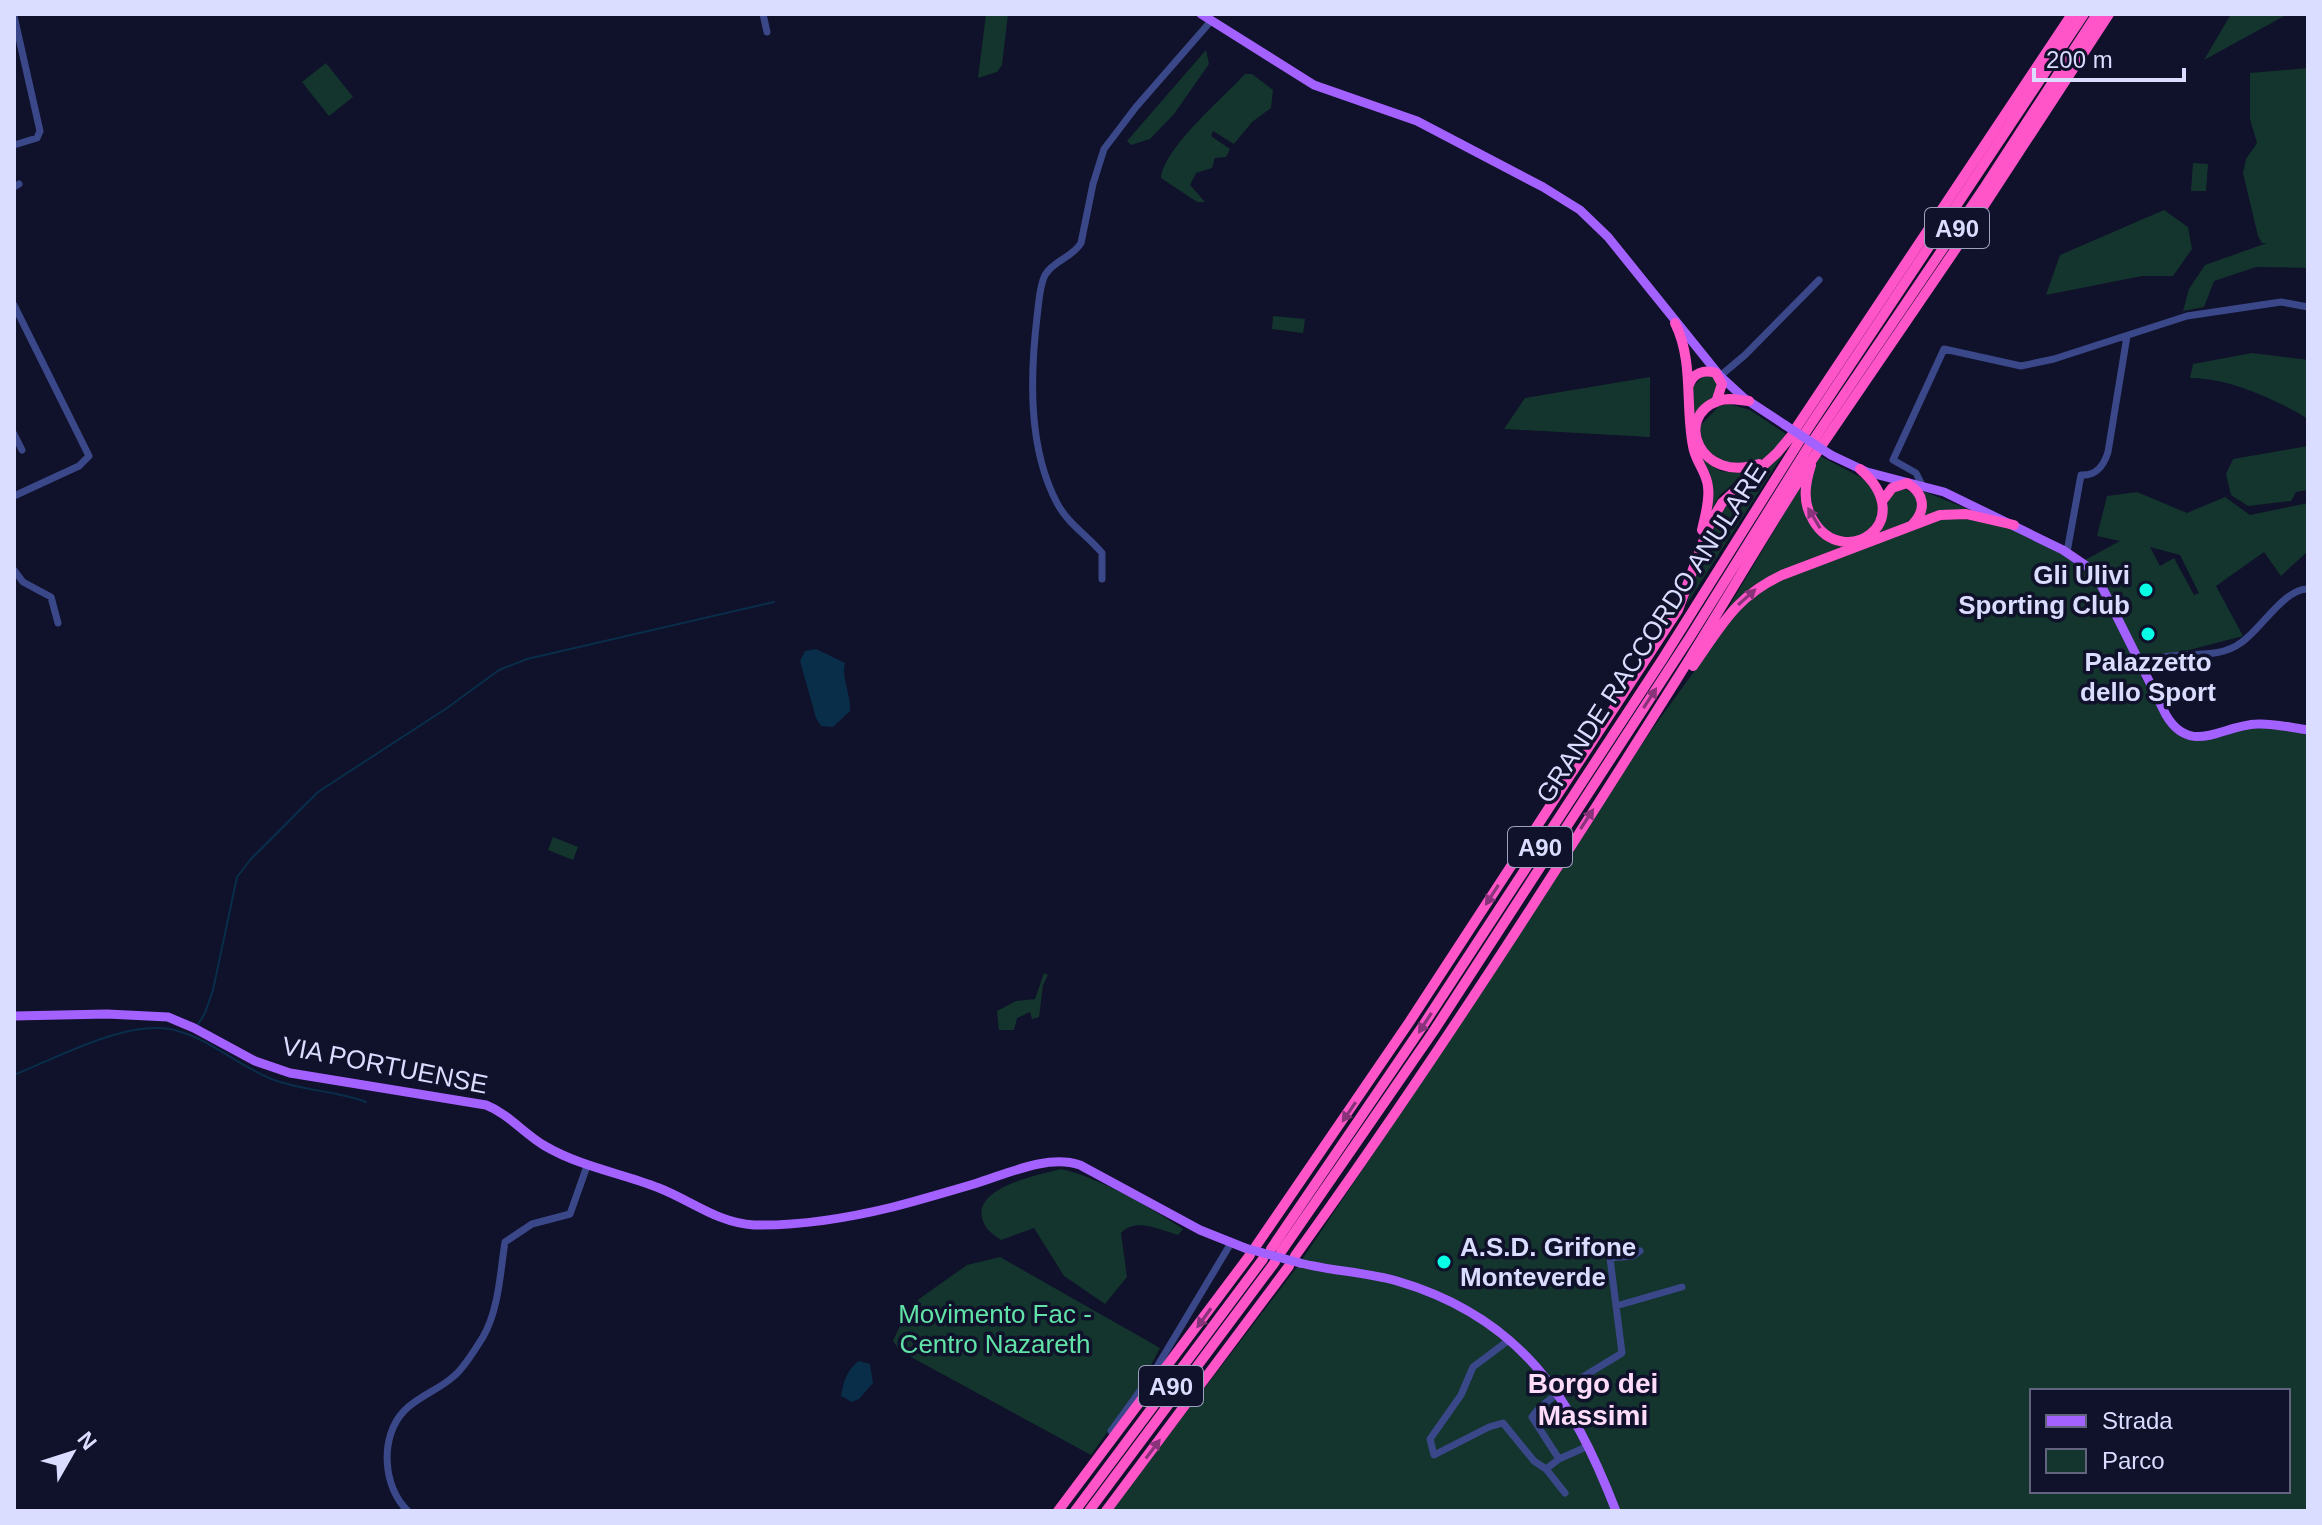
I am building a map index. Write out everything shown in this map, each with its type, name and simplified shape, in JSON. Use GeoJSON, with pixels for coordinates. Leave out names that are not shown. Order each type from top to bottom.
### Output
{"type":"FeatureCollection","features":[{"type":"Feature","properties":{"kind":"highway","name":"GRANDE RACCORDO ANULARE"},"geometry":{"type":"LineString","coordinates":[[1808,442],[2072,14]]}},
{"type":"Feature","properties":{"kind":"highway","name":"GRANDE RACCORDO ANULARE"},"geometry":{"type":"LineString","coordinates":[[1808,442],[2084,14]]}},
{"type":"Feature","properties":{"kind":"highway","name":"GRANDE RACCORDO ANULARE"},"geometry":{"type":"LineString","coordinates":[[1089,1511],[1275,1254],[1667,651],[1984,188],[2097,14]]}},
{"type":"Feature","properties":{"kind":"highway","name":"GRANDE RACCORDO ANULARE"},"geometry":{"type":"LineString","coordinates":[[1058,1511],[1250,1249],[1444,970],[1678,610],[1710,523],[1722,503],[1769,460],[1808,442],[1957,247],[2109,14]]}},
{"type":"Feature","properties":{"kind":"highway"},"geometry":{"type":"LineString","coordinates":[[1675,323],[1683,345],[1694,452],[1709,492],[1686,594]]}},
{"type":"Feature","properties":{"kind":"highway"},"geometry":{"type":"LineString","coordinates":[[1688,391],[1691,380],[1700,373],[1709,371],[1720,376],[1722,385],[1716,402],[1699,419],[1696,432],[1698,445],[1706,457],[1718,465],[1736,469],[1769,460]]}},
{"type":"Feature","properties":{"kind":"highway"},"geometry":{"type":"LineString","coordinates":[[1716,402],[1728,399],[1749,401]]}},
{"type":"Feature","properties":{"kind":"highway"},"geometry":{"type":"LineString","coordinates":[[1808,442],[1806,501],[1816,525],[1828,537],[1850,542],[1867,536],[1880,520],[1883,500],[1892,488],[1907,483],[1917,490],[1922,501],[1921,513],[1913,524]]}},
{"type":"Feature","properties":{"kind":"highway"},"geometry":{"type":"LineString","coordinates":[[1633,749],[1794,485],[1808,442]]}},
{"type":"Feature","properties":{"kind":"highway"},"geometry":{"type":"LineString","coordinates":[[1860,469],[1876,485],[1883,500]]}},
{"type":"Feature","properties":{"kind":"highway"},"geometry":{"type":"LineString","coordinates":[[1633,749],[1731,613],[1749,593],[1782,575],[1940,515],[1958,513],[2014,525]]}},
{"type":"Feature","properties":{"kind":"highway","name":"GRANDE RACCORDO ANULARE"},"geometry":{"type":"LineString","coordinates":[[1106,1511],[1295,1262],[1633,749]]}},
{"type":"Feature","properties":{"kind":"highway","name":"A90"},"geometry":{"type":"LineString","coordinates":[[1075,1511],[1263,1259]]}},
{"type":"Feature","properties":{"kind":"main road"},"geometry":{"type":"LineString","coordinates":[[1201,14],[1314,85],[1417,121],[1572,204],[1605,233],[1720,376],[1749,401],[1831,455],[1860,469],[1944,492],[2067,552],[2088,567],[2100,583],[2170,722],[2186,735],[2204,737],[2257,724],[2308,730]]}},
{"type":"Feature","properties":{"kind":"main road","name":"VIA PORTUENSE"},"geometry":{"type":"LineString","coordinates":[[14,1016],[107,1014],[168,1017],[255,1061],[290,1073],[486,1105],[506,1115],[541,1144],[587,1166],[654,1186],[723,1219],[757,1225],[845,1217],[1040,1164],[1074,1163],[1200,1230],[1231,1243],[1295,1262],[1397,1282],[1466,1311],[1509,1340],[1560,1394],[1588,1446],[1616,1511]]}},
{"type":"Feature","properties":{"kind":"street"},"geometry":{"type":"LineString","coordinates":[[763,14],[767,32]]}},
{"type":"Feature","properties":{"kind":"street"},"geometry":{"type":"LineString","coordinates":[[14,16],[40,133],[35,139],[14,145]]}},
{"type":"Feature","properties":{"kind":"street"},"geometry":{"type":"LineString","coordinates":[[1102,579],[1102,554],[1060,509],[1040,452],[1033,391],[1039,299],[1048,271],[1074,253],[1081,243],[1097,166],[1108,143],[1211,21]]}},
{"type":"Feature","properties":{"kind":"street"},"geometry":{"type":"LineString","coordinates":[[14,57],[25,58]]}},
{"type":"Feature","properties":{"kind":"street"},"geometry":{"type":"LineString","coordinates":[[1720,376],[1766,335],[1819,280]]}},
{"type":"Feature","properties":{"kind":"street"},"geometry":{"type":"LineString","coordinates":[[1923,487],[1916,473],[1893,460],[1944,349],[2021,366],[2054,359],[2187,316],[2281,302],[2308,307]]}},
{"type":"Feature","properties":{"kind":"street"},"geometry":{"type":"LineString","coordinates":[[14,305],[89,456],[79,466],[14,496]]}},
{"type":"Feature","properties":{"kind":"street"},"geometry":{"type":"LineString","coordinates":[[2067,552],[2081,475],[2092,475],[2102,467],[2108,452],[2127,336]]}},
{"type":"Feature","properties":{"kind":"street"},"geometry":{"type":"LineString","coordinates":[[14,434],[22,450]]}},
{"type":"Feature","properties":{"kind":"street"},"geometry":{"type":"LineString","coordinates":[[14,570],[22,581],[53,598],[58,623]]}},
{"type":"Feature","properties":{"kind":"street"},"geometry":{"type":"LineString","coordinates":[[2140,663],[2166,656],[2216,653],[2230,649],[2250,636],[2293,593],[2308,589]]}},
{"type":"Feature","properties":{"kind":"street"},"geometry":{"type":"LineString","coordinates":[[408,1511],[398,1501],[390,1482],[387,1458],[391,1432],[402,1412],[454,1376],[484,1335],[494,1312],[505,1242],[532,1224],[570,1214],[587,1166]]}},
{"type":"Feature","properties":{"kind":"street"},"geometry":{"type":"LineString","coordinates":[[1111,1431],[1155,1370],[1231,1243]]}},
{"type":"Feature","properties":{"kind":"street"},"geometry":{"type":"LineString","coordinates":[[1559,1459],[1532,1417],[1534,1412],[1622,1353],[1610,1258],[1633,1256],[1640,1251]]}},
{"type":"Feature","properties":{"kind":"street"},"geometry":{"type":"LineString","coordinates":[[1616,1306],[1682,1287]]}},
{"type":"Feature","properties":{"kind":"street"},"geometry":{"type":"LineString","coordinates":[[1509,1340],[1473,1367],[1461,1395],[1430,1439],[1431,1448],[1434,1455],[1503,1423],[1565,1493]]}},
{"type":"Feature","properties":{"kind":"street"},"geometry":{"type":"LineString","coordinates":[[1546,1469],[1559,1459],[1588,1446]]}},
{"type":"Feature","properties":{"kind":"green space"},"geometry":{"type":"Polygon","coordinates":[[[986,14],[1008,14],[1002,65],[997,72],[978,78],[986,14]]]}},
{"type":"Feature","properties":{"kind":"green space"},"geometry":{"type":"Polygon","coordinates":[[[2231,14],[2288,14],[2204,60],[2231,14]]]}},
{"type":"Feature","properties":{"kind":"green space"},"geometry":{"type":"Polygon","coordinates":[[[1206,50],[1209,64],[1174,114],[1150,139],[1131,145],[1127,141],[1206,50]]]}},
{"type":"Feature","properties":{"kind":"green space"},"geometry":{"type":"Polygon","coordinates":[[[326,63],[353,97],[329,116],[302,82],[326,63]]]}},
{"type":"Feature","properties":{"kind":"green space"},"geometry":{"type":"Polygon","coordinates":[[[2308,68],[2308,268],[2256,267],[2214,281],[2204,307],[2183,311],[2189,289],[2205,265],[2267,243],[2262,243],[2258,236],[2243,173],[2246,159],[2257,143],[2250,119],[2250,73],[2308,68]]]}},
{"type":"Feature","properties":{"kind":"green space"},"geometry":{"type":"Polygon","coordinates":[[[1245,74],[1252,74],[1273,90],[1271,108],[1252,122],[1234,144],[1213,131],[1211,136],[1230,149],[1226,157],[1215,158],[1212,168],[1196,173],[1190,185],[1205,202],[1197,202],[1161,178],[1165,166],[1183,138],[1245,74]]]}},
{"type":"Feature","properties":{"kind":"green space"},"geometry":{"type":"Polygon","coordinates":[[[2193,163],[2208,164],[2206,191],[2191,191],[2193,163]]]}},
{"type":"Feature","properties":{"kind":"green space"},"geometry":{"type":"Polygon","coordinates":[[[2164,210],[2188,227],[2192,249],[2173,276],[2142,276],[2046,295],[2060,255],[2164,210]]]}},
{"type":"Feature","properties":{"kind":"green space"},"geometry":{"type":"Polygon","coordinates":[[[1273,316],[1305,319],[1303,333],[1272,329],[1273,316]]]}},
{"type":"Feature","properties":{"kind":"green space"},"geometry":{"type":"Polygon","coordinates":[[[2252,353],[2308,360],[2308,419],[2251,391],[2219,381],[2190,378],[2193,364],[2252,353]]]}},
{"type":"Feature","properties":{"kind":"green space"},"geometry":{"type":"Polygon","coordinates":[[[1715,375],[1720,389],[1694,425],[1693,387],[1703,376],[1715,375]]]}},
{"type":"Feature","properties":{"kind":"green space"},"geometry":{"type":"Polygon","coordinates":[[[1650,377],[1650,437],[1504,429],[1525,398],[1650,377]]]}},
{"type":"Feature","properties":{"kind":"green space"},"geometry":{"type":"Polygon","coordinates":[[[1729,404],[1750,410],[1786,434],[1762,460],[1745,464],[1710,458],[1700,438],[1701,425],[1719,406],[1729,404]]]}},
{"type":"Feature","properties":{"kind":"green space"},"geometry":{"type":"Polygon","coordinates":[[[1791,442],[1686,605],[1710,533],[1725,505],[1791,442]]]}},
{"type":"Feature","properties":{"kind":"green space"},"geometry":{"type":"Polygon","coordinates":[[[2308,446],[2308,490],[2296,492],[2291,501],[2248,506],[2231,495],[2226,474],[2233,459],[2308,446]]]}},
{"type":"Feature","properties":{"kind":"green space"},"geometry":{"type":"Polygon","coordinates":[[[1701,456],[1720,471],[1746,473],[1720,495],[1710,513],[1701,456]]]}},
{"type":"Feature","properties":{"kind":"green space"},"geometry":{"type":"Polygon","coordinates":[[[1820,456],[1862,478],[1875,490],[1879,515],[1861,536],[1849,538],[1832,534],[1813,514],[1808,487],[1820,456]]]}},
{"type":"Feature","properties":{"kind":"green space"},"geometry":{"type":"Polygon","coordinates":[[[1803,482],[1806,514],[1846,545],[1754,585],[1739,598],[1712,635],[1803,482]]]}},
{"type":"Feature","properties":{"kind":"green space"},"geometry":{"type":"Polygon","coordinates":[[[1905,489],[1920,504],[1915,519],[1870,538],[1884,517],[1891,495],[1905,489]]]}},
{"type":"Feature","properties":{"kind":"green space"},"geometry":{"type":"Polygon","coordinates":[[[1923,491],[1970,510],[1922,518],[1923,491]]]}},
{"type":"Feature","properties":{"kind":"green space"},"geometry":{"type":"Polygon","coordinates":[[[2137,492],[2187,513],[2225,497],[2250,515],[2308,503],[2308,551],[2281,576],[2264,552],[2216,586],[2243,636],[2166,656],[2137,656],[2085,560],[2120,541],[2097,536],[2107,496],[2137,492]],[[2150,547],[2160,566],[2174,558],[2194,595],[2199,593],[2180,555],[2150,547]]]}},
{"type":"Feature","properties":{"kind":"green space"},"geometry":{"type":"Polygon","coordinates":[[[1972,517],[2053,547],[2092,577],[2162,714],[2174,730],[2187,739],[2214,739],[2259,727],[2308,733],[2308,1511],[1111,1511],[1297,1267],[1648,735],[1740,608],[1769,584],[1937,519],[1972,517]]]}},
{"type":"Feature","properties":{"kind":"green space"},"geometry":{"type":"Polygon","coordinates":[[[553,837],[578,847],[573,860],[548,850],[553,837]]]}},
{"type":"Feature","properties":{"kind":"green space"},"geometry":{"type":"Polygon","coordinates":[[[1044,973],[1048,975],[1043,985],[1039,1017],[1032,1019],[1030,1012],[1017,1018],[1014,1030],[999,1030],[997,1011],[1016,1001],[1035,999],[1044,973]]]}},
{"type":"Feature","properties":{"kind":"green space"},"geometry":{"type":"Polygon","coordinates":[[[1061,1169],[1140,1202],[1183,1229],[1178,1235],[1141,1225],[1127,1228],[1121,1233],[1127,1277],[1105,1304],[1064,1276],[1034,1228],[1001,1240],[987,1229],[981,1214],[984,1203],[1006,1186],[1061,1169]]]}},
{"type":"Feature","properties":{"kind":"green space","name":"Movimento Fac - Centro Nazareth"},"geometry":{"type":"Polygon","coordinates":[[[1000,1257],[1160,1348],[1149,1369],[1151,1371],[1091,1455],[900,1351],[893,1341],[903,1319],[919,1299],[967,1265],[1000,1257]]]}},
{"type":"Feature","properties":{"kind":"water"},"geometry":{"type":"Polygon","coordinates":[[[816,649],[845,663],[850,711],[833,727],[821,726],[816,718],[800,661],[805,651],[816,649]]]}},
{"type":"Feature","properties":{"kind":"water"},"geometry":{"type":"Polygon","coordinates":[[[859,1361],[870,1364],[873,1383],[859,1399],[852,1402],[841,1396],[846,1377],[859,1361]]]}},
{"type":"Feature","properties":{"kind":"waterway"},"geometry":{"type":"LineString","coordinates":[[197,1026],[213,990],[237,877],[318,792],[447,708],[499,670],[527,659],[774,602]]}},
{"type":"Feature","properties":{"kind":"waterway"},"geometry":{"type":"LineString","coordinates":[[14,1075],[95,1041],[138,1029],[159,1028],[191,1036],[277,1081],[366,1102]]}},
{"type":"Feature","properties":{"kind":"place","name":"Gli Ulivi Sporting Club"},"geometry":{"type":"Point","coordinates":[2146,590]}},
{"type":"Feature","properties":{"kind":"place","name":"Palazzetto dello Sport"},"geometry":{"type":"Point","coordinates":[2148,634]}},
{"type":"Feature","properties":{"kind":"place","name":"A.S.D. Grifone Monteverde"},"geometry":{"type":"Point","coordinates":[1444,1262]}},
{"type":"Feature","properties":{"kind":"district","name":"Borgo dei Massimi"},"geometry":{"type":"Point","coordinates":[1593,1399]}}]}
